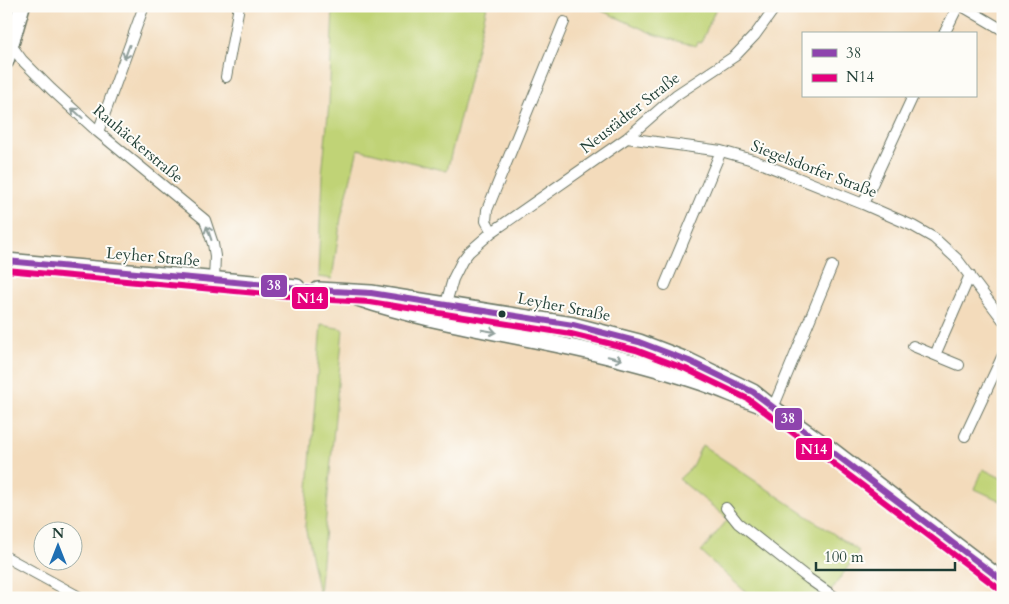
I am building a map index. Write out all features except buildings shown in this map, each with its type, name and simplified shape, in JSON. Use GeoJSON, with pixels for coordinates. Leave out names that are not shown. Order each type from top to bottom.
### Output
{"type":"FeatureCollection","features":[{"type":"Feature","properties":{"kind":"main road"},"geometry":{"type":"LineString","coordinates":[[6,61],[9,42],[22,6]]}},
{"type":"Feature","properties":{"kind":"main road","name":"Leyher Straße"},"geometry":{"type":"LineString","coordinates":[[6,261],[297,287]]}},
{"type":"Feature","properties":{"kind":"main road","name":"Leyher Straße"},"geometry":{"type":"LineString","coordinates":[[773,408],[747,401],[692,379],[622,359],[396,311],[326,290],[371,293],[572,325],[647,345],[689,361],[728,378],[753,392],[1003,581]]}},
{"type":"Feature","properties":{"kind":"street"},"geometry":{"type":"LineString","coordinates":[[98,132],[144,6]]}},
{"type":"Feature","properties":{"kind":"street"},"geometry":{"type":"LineString","coordinates":[[226,77],[239,6]]}},
{"type":"Feature","properties":{"kind":"street","name":"Neustädter Straße"},"geometry":{"type":"LineString","coordinates":[[441,321],[453,279],[469,252],[492,232],[628,138],[676,95],[735,56],[746,47],[776,6]]}},
{"type":"Feature","properties":{"kind":"street"},"geometry":{"type":"LineString","coordinates":[[945,32],[958,6]]}},
{"type":"Feature","properties":{"kind":"street"},"geometry":{"type":"LineString","coordinates":[[962,6],[1003,30]]}},
{"type":"Feature","properties":{"kind":"street"},"geometry":{"type":"LineString","coordinates":[[492,232],[486,221],[487,210],[564,22]]}},
{"type":"Feature","properties":{"kind":"street","name":"Rauhäckerstraße"},"geometry":{"type":"LineString","coordinates":[[9,42],[34,73],[98,132],[205,220],[214,250],[214,280]]}},
{"type":"Feature","properties":{"kind":"street"},"geometry":{"type":"LineString","coordinates":[[863,204],[912,98]]}},
{"type":"Feature","properties":{"kind":"street","name":"Siegelsdorfer Straße"},"geometry":{"type":"LineString","coordinates":[[628,138],[722,151],[753,160],[913,226],[934,238],[957,259],[1003,320]]}},
{"type":"Feature","properties":{"kind":"street"},"geometry":{"type":"LineString","coordinates":[[665,285],[722,151]]}},
{"type":"Feature","properties":{"kind":"street"},"geometry":{"type":"LineString","coordinates":[[773,408],[832,266]]}},
{"type":"Feature","properties":{"kind":"street"},"geometry":{"type":"LineString","coordinates":[[935,355],[970,275]]}},
{"type":"Feature","properties":{"kind":"street"},"geometry":{"type":"LineString","coordinates":[[913,346],[959,365]]}},
{"type":"Feature","properties":{"kind":"street"},"geometry":{"type":"LineString","coordinates":[[965,436],[1003,355]]}},
{"type":"Feature","properties":{"kind":"street"},"geometry":{"type":"LineString","coordinates":[[726,508],[738,522],[809,579],[836,598]]}},
{"type":"Feature","properties":{"kind":"street"},"geometry":{"type":"LineString","coordinates":[[6,557],[81,598]]}},
{"type":"Feature","properties":{"kind":"green space"},"geometry":{"type":"Polygon","coordinates":[[[333,6],[487,6],[447,171],[358,149],[341,218],[332,279],[318,277],[322,175],[329,104],[333,6]]]}},
{"type":"Feature","properties":{"kind":"green space"},"geometry":{"type":"Polygon","coordinates":[[[591,6],[717,6],[701,43],[698,42],[696,46],[656,35],[591,6]]]}},
{"type":"Feature","properties":{"kind":"green space"},"geometry":{"type":"Polygon","coordinates":[[[457,314],[561,330],[563,335],[561,338],[466,321],[457,314]]]}},
{"type":"Feature","properties":{"kind":"green space"},"geometry":{"type":"Polygon","coordinates":[[[321,325],[343,329],[319,594],[305,526],[321,325]]]}},
{"type":"Feature","properties":{"kind":"green space"},"geometry":{"type":"Polygon","coordinates":[[[609,344],[619,345],[694,372],[607,351],[609,344]]]}},
{"type":"Feature","properties":{"kind":"green space"},"geometry":{"type":"Polygon","coordinates":[[[702,445],[859,551],[826,598],[746,598],[748,594],[701,552],[728,519],[679,479],[691,468],[702,445]]]}},
{"type":"Feature","properties":{"kind":"green space"},"geometry":{"type":"Polygon","coordinates":[[[983,469],[1003,479],[1003,502],[975,489],[983,469]]]}},
{"type":"Feature","properties":{"kind":"transit line","name":"38"},"geometry":{"type":"LineString","coordinates":[[6,261],[371,293],[573,325],[639,342],[689,361],[753,392],[1003,581]]}},
{"type":"Feature","properties":{"kind":"transit line","name":"N14"},"geometry":{"type":"LineString","coordinates":[[6,270],[370,302],[571,334],[636,350],[686,369],[748,399],[998,588]]}}]}
